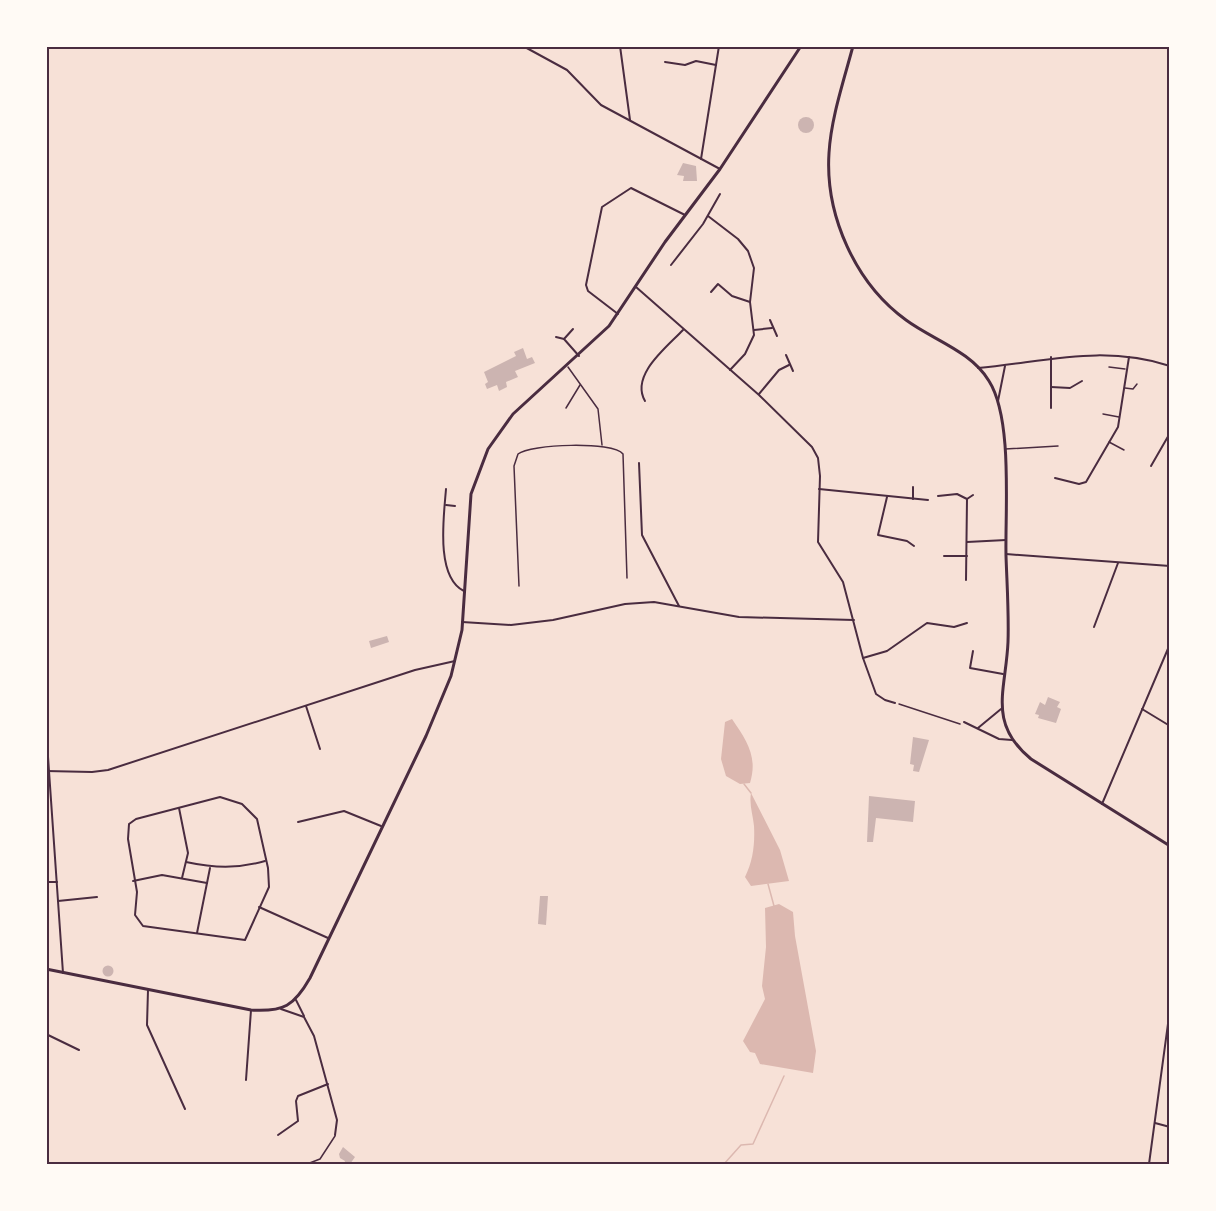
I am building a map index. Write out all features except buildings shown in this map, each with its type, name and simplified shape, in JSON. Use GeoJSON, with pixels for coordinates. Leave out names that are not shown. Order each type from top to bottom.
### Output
{"type":"FeatureCollection","features":[{"type":"Feature","properties":{"kind":"street"},"geometry":{"type":"LineString","coordinates":[[523,46],[567,70],[601,105],[720,169]]}},
{"type":"Feature","properties":{"kind":"street"},"geometry":{"type":"LineString","coordinates":[[620,46],[630,120]]}},
{"type":"Feature","properties":{"kind":"street"},"geometry":{"type":"LineString","coordinates":[[701,159],[719,46]]}},
{"type":"Feature","properties":{"kind":"street"},"geometry":{"type":"LineString","coordinates":[[281,1009],[296,1000],[310,978],[435,716],[455,661],[462,622],[468,513],[478,470],[488,449],[513,414],[579,356],[618,314],[684,215],[720,169],[801,46]]}},
{"type":"Feature","properties":{"kind":"street"},"geometry":{"type":"LineString","coordinates":[[853,46],[829,150],[832,195],[847,246],[860,271],[888,306],[919,330],[959,352],[978,368],[988,380],[998,400]]}},
{"type":"Feature","properties":{"kind":"street"},"geometry":{"type":"LineString","coordinates":[[665,62],[685,65],[696,61],[716,64]]}},
{"type":"Feature","properties":{"kind":"street"},"geometry":{"type":"LineString","coordinates":[[618,314],[588,291],[586,285],[602,207],[631,189],[684,215]]}},
{"type":"Feature","properties":{"kind":"street"},"geometry":{"type":"LineString","coordinates":[[671,265],[708,216],[720,194]]}},
{"type":"Feature","properties":{"kind":"street"},"geometry":{"type":"LineString","coordinates":[[708,216],[738,239],[751,258],[755,279],[750,302],[752,343],[730,370]]}},
{"type":"Feature","properties":{"kind":"street"},"geometry":{"type":"LineString","coordinates":[[711,292],[718,284],[732,296],[750,302]]}},
{"type":"Feature","properties":{"kind":"street"},"geometry":{"type":"LineString","coordinates":[[636,287],[759,395],[812,447],[818,458],[818,542],[843,582],[863,658],[876,694],[895,703]]}},
{"type":"Feature","properties":{"kind":"street"},"geometry":{"type":"LineString","coordinates":[[770,320],[777,336]]}},
{"type":"Feature","properties":{"kind":"street"},"geometry":{"type":"LineString","coordinates":[[564,339],[573,328]]}},
{"type":"Feature","properties":{"kind":"street"},"geometry":{"type":"LineString","coordinates":[[753,330],[772,328]]}},
{"type":"Feature","properties":{"kind":"street"},"geometry":{"type":"LineString","coordinates":[[645,401],[642,393],[645,373],[683,329]]}},
{"type":"Feature","properties":{"kind":"street"},"geometry":{"type":"LineString","coordinates":[[556,337],[564,339],[579,356]]}},
{"type":"Feature","properties":{"kind":"street"},"geometry":{"type":"LineString","coordinates":[[978,368],[1088,354],[1129,357],[1170,366]]}},
{"type":"Feature","properties":{"kind":"street"},"geometry":{"type":"LineString","coordinates":[[786,355],[793,371]]}},
{"type":"Feature","properties":{"kind":"street"},"geometry":{"type":"LineString","coordinates":[[1051,357],[1051,408]]}},
{"type":"Feature","properties":{"kind":"street"},"geometry":{"type":"LineString","coordinates":[[1055,478],[1079,484],[1086,482],[1109,442],[1120,417],[1129,357]]}},
{"type":"Feature","properties":{"kind":"street"},"geometry":{"type":"LineString","coordinates":[[759,395],[779,370],[789,365]]}},
{"type":"Feature","properties":{"kind":"street"},"geometry":{"type":"LineString","coordinates":[[1005,366],[998,400],[1004,449],[1008,644],[1001,709],[1006,729],[1012,740],[1031,759],[1170,846]]}},
{"type":"Feature","properties":{"kind":"street"},"geometry":{"type":"LineString","coordinates":[[1051,387],[1070,388],[1082,381]]}},
{"type":"Feature","properties":{"kind":"street"},"geometry":{"type":"LineString","coordinates":[[1151,466],[1170,433]]}},
{"type":"Feature","properties":{"kind":"street"},"geometry":{"type":"LineString","coordinates":[[639,463],[642,535],[679,606]]}},
{"type":"Feature","properties":{"kind":"street"},"geometry":{"type":"LineString","coordinates":[[913,487],[913,499]]}},
{"type":"Feature","properties":{"kind":"street"},"geometry":{"type":"LineString","coordinates":[[446,489],[442,539],[445,557],[453,581],[464,591]]}},
{"type":"Feature","properties":{"kind":"street"},"geometry":{"type":"LineString","coordinates":[[819,489],[928,500]]}},
{"type":"Feature","properties":{"kind":"street"},"geometry":{"type":"LineString","coordinates":[[938,496],[957,494],[968,499]]}},
{"type":"Feature","properties":{"kind":"street"},"geometry":{"type":"LineString","coordinates":[[968,499],[973,495]]}},
{"type":"Feature","properties":{"kind":"street"},"geometry":{"type":"LineString","coordinates":[[887,497],[878,535],[907,541],[914,546]]}},
{"type":"Feature","properties":{"kind":"street"},"geometry":{"type":"LineString","coordinates":[[966,580],[968,499]]}},
{"type":"Feature","properties":{"kind":"street"},"geometry":{"type":"LineString","coordinates":[[445,504],[455,506]]}},
{"type":"Feature","properties":{"kind":"street"},"geometry":{"type":"LineString","coordinates":[[967,542],[1006,540]]}},
{"type":"Feature","properties":{"kind":"street"},"geometry":{"type":"LineString","coordinates":[[1006,554],[1170,566]]}},
{"type":"Feature","properties":{"kind":"street"},"geometry":{"type":"LineString","coordinates":[[944,556],[968,556]]}},
{"type":"Feature","properties":{"kind":"street"},"geometry":{"type":"LineString","coordinates":[[1094,627],[1118,563]]}},
{"type":"Feature","properties":{"kind":"street"},"geometry":{"type":"LineString","coordinates":[[462,622],[511,625],[553,620],[625,604],[654,602],[739,617],[854,620]]}},
{"type":"Feature","properties":{"kind":"street"},"geometry":{"type":"LineString","coordinates":[[863,658],[887,651],[927,623],[954,627],[968,623]]}},
{"type":"Feature","properties":{"kind":"street"},"geometry":{"type":"LineString","coordinates":[[1102,804],[1170,644]]}},
{"type":"Feature","properties":{"kind":"street"},"geometry":{"type":"LineString","coordinates":[[973,651],[970,668],[1003,674]]}},
{"type":"Feature","properties":{"kind":"street"},"geometry":{"type":"LineString","coordinates":[[49,771],[108,770],[426,667],[455,661]]}},
{"type":"Feature","properties":{"kind":"street"},"geometry":{"type":"LineString","coordinates":[[306,706],[320,749]]}},
{"type":"Feature","properties":{"kind":"street"},"geometry":{"type":"LineString","coordinates":[[978,728],[1001,709]]}},
{"type":"Feature","properties":{"kind":"street"},"geometry":{"type":"LineString","coordinates":[[1142,709],[1170,726]]}},
{"type":"Feature","properties":{"kind":"street"},"geometry":{"type":"LineString","coordinates":[[964,722],[999,739],[1012,740]]}},
{"type":"Feature","properties":{"kind":"street"},"geometry":{"type":"LineString","coordinates":[[46,728],[63,973]]}},
{"type":"Feature","properties":{"kind":"street"},"geometry":{"type":"LineString","coordinates":[[220,797],[242,804],[258,823],[265,861],[269,886],[245,940],[141,924],[135,915],[137,892],[129,824],[136,819],[220,797]]}},
{"type":"Feature","properties":{"kind":"street"},"geometry":{"type":"LineString","coordinates":[[179,808],[188,846],[182,878]]}},
{"type":"Feature","properties":{"kind":"street"},"geometry":{"type":"LineString","coordinates":[[298,822],[344,811],[381,826]]}},
{"type":"Feature","properties":{"kind":"street"},"geometry":{"type":"LineString","coordinates":[[186,862],[210,867],[243,867],[265,861]]}},
{"type":"Feature","properties":{"kind":"street"},"geometry":{"type":"LineString","coordinates":[[197,933],[210,867]]}},
{"type":"Feature","properties":{"kind":"street"},"geometry":{"type":"LineString","coordinates":[[134,880],[162,874],[207,883]]}},
{"type":"Feature","properties":{"kind":"street"},"geometry":{"type":"LineString","coordinates":[[46,882],[57,882]]}},
{"type":"Feature","properties":{"kind":"street"},"geometry":{"type":"LineString","coordinates":[[58,901],[97,897]]}},
{"type":"Feature","properties":{"kind":"street"},"geometry":{"type":"LineString","coordinates":[[259,907],[329,938]]}},
{"type":"Feature","properties":{"kind":"street"},"geometry":{"type":"LineString","coordinates":[[46,969],[251,1010],[281,1009],[304,1017]]}},
{"type":"Feature","properties":{"kind":"street"},"geometry":{"type":"LineString","coordinates":[[148,990],[147,1025],[185,1109]]}},
{"type":"Feature","properties":{"kind":"street"},"geometry":{"type":"LineString","coordinates":[[296,1000],[314,1036],[328,1084],[337,1120],[335,1135]]}},
{"type":"Feature","properties":{"kind":"street"},"geometry":{"type":"LineString","coordinates":[[1149,1164],[1170,1009]]}},
{"type":"Feature","properties":{"kind":"street"},"geometry":{"type":"LineString","coordinates":[[246,1080],[251,1010]]}},
{"type":"Feature","properties":{"kind":"street"},"geometry":{"type":"LineString","coordinates":[[46,1034],[79,1050]]}},
{"type":"Feature","properties":{"kind":"street"},"geometry":{"type":"LineString","coordinates":[[278,1135],[298,1121],[296,1101],[298,1096],[328,1084]]}},
{"type":"Feature","properties":{"kind":"street"},"geometry":{"type":"LineString","coordinates":[[1154,1122],[1170,1127]]}},
{"type":"Feature","properties":{"kind":"lane"},"geometry":{"type":"LineString","coordinates":[[567,366],[598,409],[602,446]]}},
{"type":"Feature","properties":{"kind":"lane"},"geometry":{"type":"LineString","coordinates":[[1109,367],[1126,369]]}},
{"type":"Feature","properties":{"kind":"lane"},"geometry":{"type":"LineString","coordinates":[[566,408],[580,384]]}},
{"type":"Feature","properties":{"kind":"lane"},"geometry":{"type":"LineString","coordinates":[[1124,388],[1132,389],[1137,384]]}},
{"type":"Feature","properties":{"kind":"lane"},"geometry":{"type":"LineString","coordinates":[[1103,414],[1120,417]]}},
{"type":"Feature","properties":{"kind":"lane"},"geometry":{"type":"LineString","coordinates":[[1109,442],[1124,450]]}},
{"type":"Feature","properties":{"kind":"lane"},"geometry":{"type":"LineString","coordinates":[[519,586],[514,466],[518,454],[530,448],[602,446],[616,448],[624,459],[627,578]]}},
{"type":"Feature","properties":{"kind":"lane"},"geometry":{"type":"LineString","coordinates":[[1004,449],[1058,446]]}},
{"type":"Feature","properties":{"kind":"lane"},"geometry":{"type":"LineString","coordinates":[[307,1164],[320,1159],[335,1135]]}},
{"type":"Feature","properties":{"kind":"path"},"geometry":{"type":"LineString","coordinates":[[895,703],[962,725],[964,722]]}},
{"type":"Feature","properties":{"kind":"shaded area"},"geometry":{"type":"Polygon","coordinates":[[[732,719],[752,757],[750,783],[740,784],[726,776],[721,759],[725,722],[732,719]]]}},
{"type":"Feature","properties":{"kind":"shaded area"},"geometry":{"type":"Polygon","coordinates":[[[751,793],[780,850],[789,881],[751,886],[745,877],[754,846],[751,793]]]}},
{"type":"Feature","properties":{"kind":"shaded area"},"geometry":{"type":"Polygon","coordinates":[[[779,904],[793,912],[795,936],[816,1051],[813,1073],[760,1064],[755,1053],[750,1052],[743,1041],[765,999],[762,986],[766,947],[765,908],[779,904]]]}},
{"type":"Feature","properties":{"kind":"waterway"},"geometry":{"type":"LineString","coordinates":[[744,784],[751,793]]}},
{"type":"Feature","properties":{"kind":"waterway"},"geometry":{"type":"LineString","coordinates":[[768,884],[774,906]]}},
{"type":"Feature","properties":{"kind":"waterway"},"geometry":{"type":"LineString","coordinates":[[724,1164],[741,1145],[753,1144],[784,1076]]}}]}
